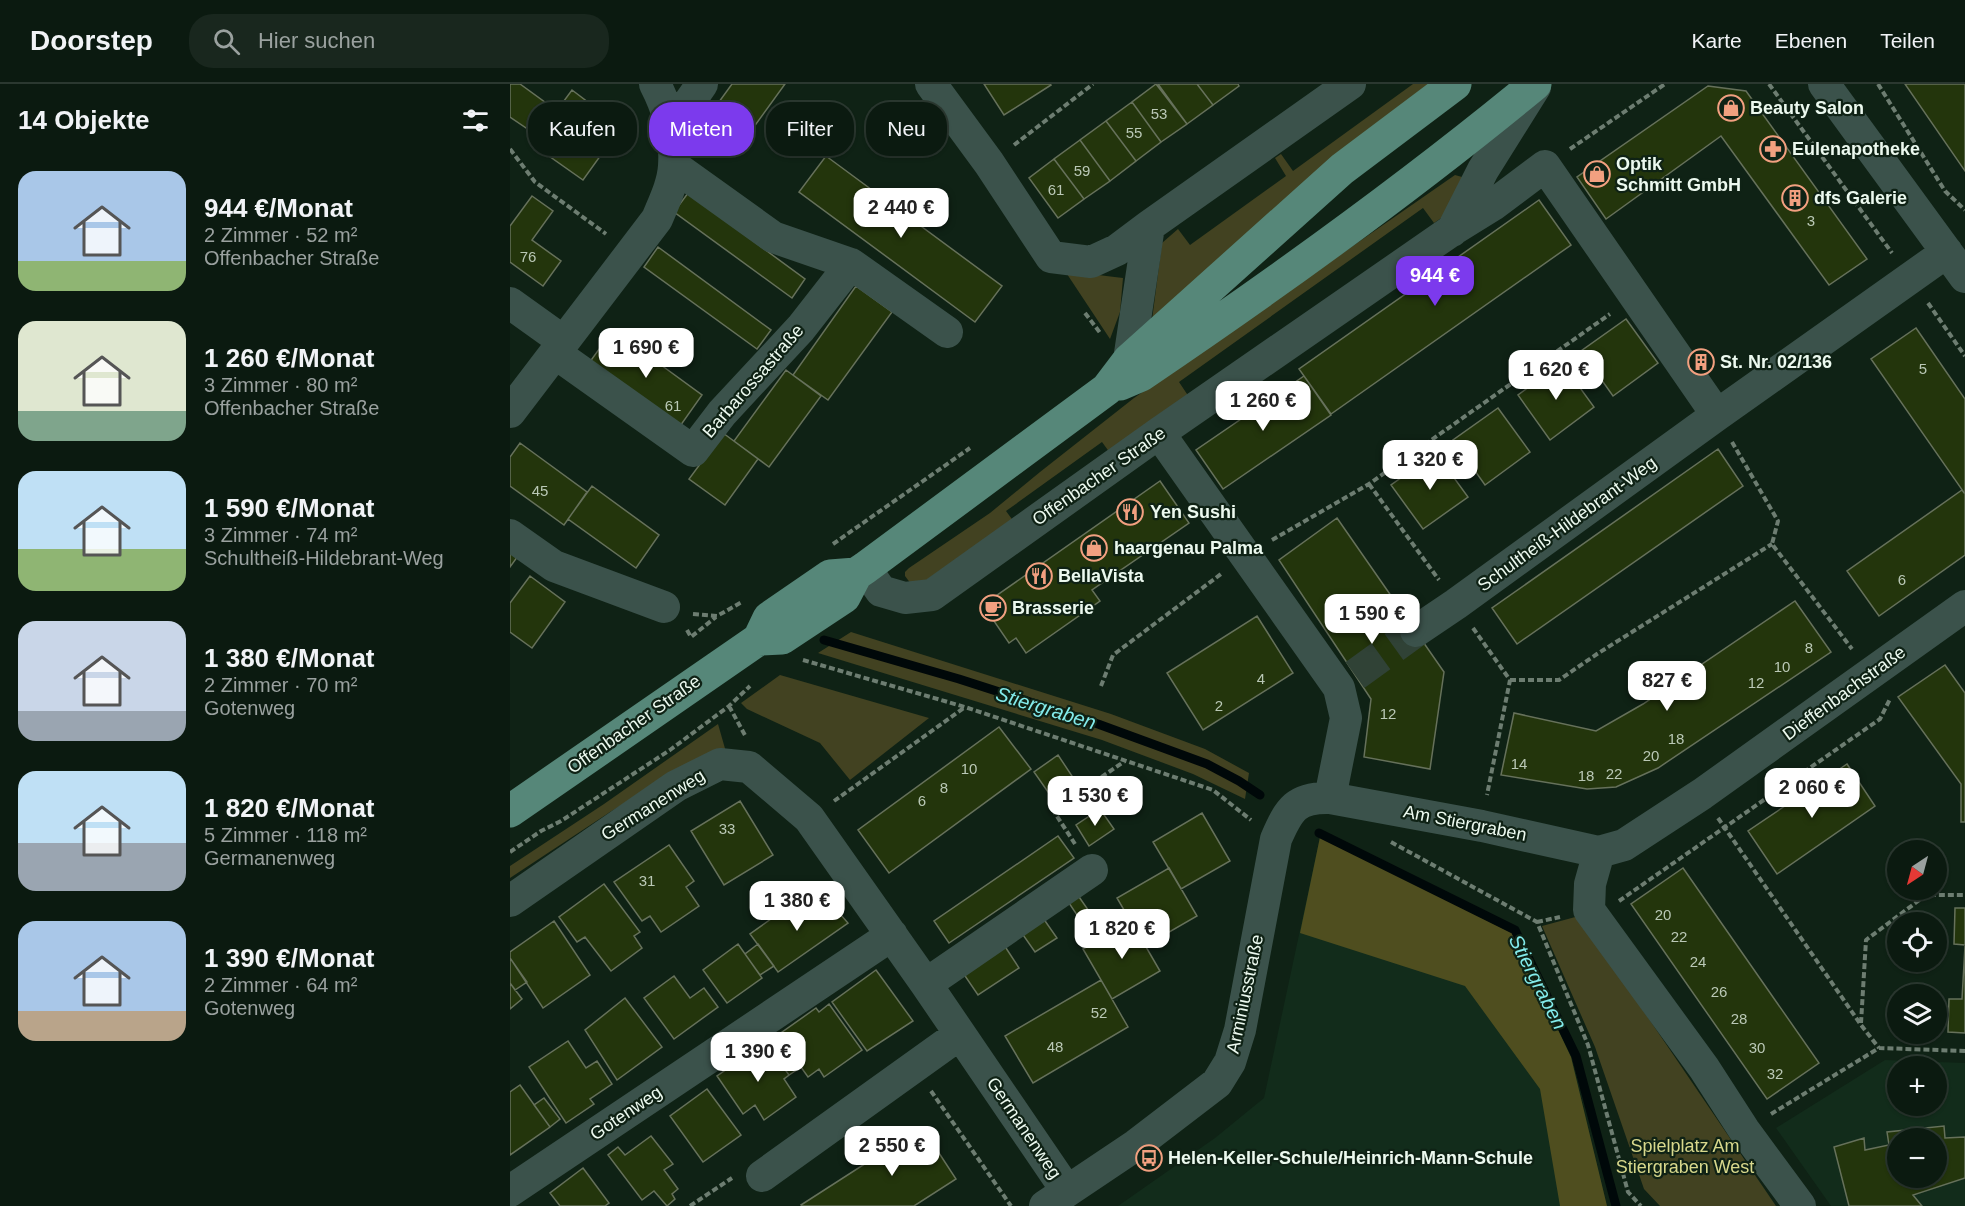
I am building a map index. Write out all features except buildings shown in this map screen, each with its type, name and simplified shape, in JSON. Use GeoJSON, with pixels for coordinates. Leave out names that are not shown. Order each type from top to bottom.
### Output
{"type":"FeatureCollection","features":[{"type":"Feature","properties":{"kind":"main road","name":"Offenbacher Straße"},"geometry":{"type":"LineString","coordinates":[[1107,389],[1129,360],[1342,169],[1455,84]]}},
{"type":"Feature","properties":{"kind":"main road","name":"Offenbacher Straße"},"geometry":{"type":"LineString","coordinates":[[510,811],[759,639],[782,638],[837,602],[844,597],[860,571],[1107,389],[1141,375],[1297,267],[1456,149],[1536,84]]}},
{"type":"Feature","properties":{"kind":"street"},"geometry":{"type":"LineString","coordinates":[[655,84],[664,102]]}},
{"type":"Feature","properties":{"kind":"street"},"geometry":{"type":"LineString","coordinates":[[689,102],[702,84]]}},
{"type":"Feature","properties":{"kind":"street"},"geometry":{"type":"LineString","coordinates":[[931,84],[989,163],[1051,257],[1091,262],[1117,250],[1350,84]]}},
{"type":"Feature","properties":{"kind":"street","name":"Offenbacher Straße"},"geometry":{"type":"LineString","coordinates":[[1451,231],[1483,170],[1536,84]]}},
{"type":"Feature","properties":{"kind":"street"},"geometry":{"type":"LineString","coordinates":[[1824,84],[1965,278]]}},
{"type":"Feature","properties":{"kind":"street"},"geometry":{"type":"LineString","coordinates":[[510,412],[657,219],[669,190],[674,166],[673,156]]}},
{"type":"Feature","properties":{"kind":"street"},"geometry":{"type":"LineString","coordinates":[[674,166],[773,237],[851,264],[947,332]]}},
{"type":"Feature","properties":{"kind":"street"},"geometry":{"type":"LineString","coordinates":[[1545,166],[1717,415]]}},
{"type":"Feature","properties":{"kind":"street","name":"Offenbacher Straße"},"geometry":{"type":"LineString","coordinates":[[860,571],[881,591],[905,597],[932,595],[1159,433],[1451,231],[1493,205],[1545,166]]}},
{"type":"Feature","properties":{"kind":"street","name":"Offenbacher Straße"},"geometry":{"type":"LineString","coordinates":[[1129,360],[1149,226]]}},
{"type":"Feature","properties":{"kind":"street","name":"Schultheiß-Hildebrant-Weg"},"geometry":{"type":"LineString","coordinates":[[1416,631],[1947,252]]}},
{"type":"Feature","properties":{"kind":"street","name":"Barbarossastraße"},"geometry":{"type":"LineString","coordinates":[[510,303],[559,347],[693,450],[722,413],[801,328],[851,264]]}},
{"type":"Feature","properties":{"kind":"street"},"geometry":{"type":"LineString","coordinates":[[1159,433],[1246,556],[1347,681],[1346,718],[1330,798]]}},
{"type":"Feature","properties":{"kind":"street"},"geometry":{"type":"LineString","coordinates":[[510,535],[554,566],[664,607]]}},
{"type":"Feature","properties":{"kind":"street","name":"Dieffenbachstraße"},"geometry":{"type":"LineString","coordinates":[[1599,852],[1624,845],[1702,794],[1965,606]]}},
{"type":"Feature","properties":{"kind":"street","name":"Germanenweg"},"geometry":{"type":"LineString","coordinates":[[510,901],[676,786],[720,764],[748,767],[809,819],[892,935],[960,1034],[1056,1199]]}},
{"type":"Feature","properties":{"kind":"street","name":"Arminiusstraße"},"geometry":{"type":"LineString","coordinates":[[1056,1199],[1136,1145],[1217,1083],[1230,1062],[1240,1029],[1276,839],[1285,817],[1298,803],[1314,797],[1330,798]]}},
{"type":"Feature","properties":{"kind":"street","name":"Am Stiergraben"},"geometry":{"type":"LineString","coordinates":[[1330,798],[1482,826],[1599,852]]}},
{"type":"Feature","properties":{"kind":"street"},"geometry":{"type":"LineString","coordinates":[[1599,852],[1590,884],[1589,910],[1704,1068],[1744,1130],[1800,1206]]}},
{"type":"Feature","properties":{"kind":"street"},"geometry":{"type":"LineString","coordinates":[[926,984],[1092,870]]}},
{"type":"Feature","properties":{"kind":"street","name":"Gotenweg"},"geometry":{"type":"LineString","coordinates":[[510,1191],[892,935]]}},
{"type":"Feature","properties":{"kind":"street"},"geometry":{"type":"LineString","coordinates":[[749,1176],[960,1034]]}},
{"type":"Feature","properties":{"kind":"path"},"geometry":{"type":"LineString","coordinates":[[1008,150],[1093,84]]}},
{"type":"Feature","properties":{"kind":"path"},"geometry":{"type":"LineString","coordinates":[[1545,166],[1665,84]]}},
{"type":"Feature","properties":{"kind":"path"},"geometry":{"type":"LineString","coordinates":[[1769,84],[1965,356]]}},
{"type":"Feature","properties":{"kind":"path"},"geometry":{"type":"LineString","coordinates":[[1878,84],[1945,191],[1965,210]]}},
{"type":"Feature","properties":{"kind":"path"},"geometry":{"type":"LineString","coordinates":[[510,149],[535,182],[631,252]]}},
{"type":"Feature","properties":{"kind":"path"},"geometry":{"type":"LineString","coordinates":[[1101,686],[1113,655],[1246,556],[1369,484],[1635,297]]}},
{"type":"Feature","properties":{"kind":"path"},"geometry":{"type":"LineString","coordinates":[[1085,313],[1104,338]]}},
{"type":"Feature","properties":{"kind":"path"},"geometry":{"type":"LineString","coordinates":[[1510,680],[1560,680],[1597,654],[1772,544],[1778,521],[1717,415]]}},
{"type":"Feature","properties":{"kind":"path"},"geometry":{"type":"LineString","coordinates":[[825,549],[971,447]]}},
{"type":"Feature","properties":{"kind":"path"},"geometry":{"type":"LineString","coordinates":[[1369,484],[1510,680],[1482,826]]}},
{"type":"Feature","properties":{"kind":"path"},"geometry":{"type":"LineString","coordinates":[[1772,544],[1871,674]]}},
{"type":"Feature","properties":{"kind":"path"},"geometry":{"type":"LineString","coordinates":[[687,630],[691,637],[717,616]]}},
{"type":"Feature","properties":{"kind":"path"},"geometry":{"type":"LineString","coordinates":[[796,658],[964,707],[1213,790],[1276,839]]}},
{"type":"Feature","properties":{"kind":"path"},"geometry":{"type":"LineString","coordinates":[[1589,910],[1615,904],[1880,719],[1891,697]]}},
{"type":"Feature","properties":{"kind":"path"},"geometry":{"type":"LineString","coordinates":[[809,819],[964,707]]}},
{"type":"Feature","properties":{"kind":"path"},"geometry":{"type":"LineString","coordinates":[[510,852],[630,776],[714,718]]}},
{"type":"Feature","properties":{"kind":"path"},"geometry":{"type":"LineString","coordinates":[[1092,870],[1053,810],[1125,761]]}},
{"type":"Feature","properties":{"kind":"path"},"geometry":{"type":"LineString","coordinates":[[1702,794],[1879,1048]]}},
{"type":"Feature","properties":{"kind":"path"},"geometry":{"type":"LineString","coordinates":[[1384,838],[1537,922],[1588,1045],[1628,1192],[1641,1206]]}},
{"type":"Feature","properties":{"kind":"path"},"geometry":{"type":"LineString","coordinates":[[1861,1024],[1866,940],[1926,895],[1965,895]]}},
{"type":"Feature","properties":{"kind":"path"},"geometry":{"type":"LineString","coordinates":[[1744,1130],[1879,1048],[1965,1051]]}},
{"type":"Feature","properties":{"kind":"path"},"geometry":{"type":"LineString","coordinates":[[915,1066],[1011,1206]]}},
{"type":"Feature","properties":{"kind":"path"},"geometry":{"type":"LineString","coordinates":[[690,1206],[749,1176]]}},
{"type":"Feature","properties":{"kind":"shaded area"},"geometry":{"type":"Polygon","coordinates":[[[1320,837],[1512,933],[1571,1057],[1607,1206],[1118,1206],[1215,1138],[1264,1098],[1320,837]]]}},
{"type":"Feature","properties":{"kind":"shaded area"},"geometry":{"type":"Polygon","coordinates":[[[1320,837],[1512,933],[1571,1057],[1607,1206],[1560,1206],[1540,1089],[1465,986],[1300,933],[1320,837]]]}},
{"type":"Feature","properties":{"kind":"shaded area"},"geometry":{"type":"Polygon","coordinates":[[[1885,1060],[1887,1060],[1887,1116],[1947,1116],[1947,1062],[1965,1063],[1965,1206],[1831,1206],[1776,1128],[1885,1060]]]}},
{"type":"Feature","properties":{"kind":"green space"},"geometry":{"type":"Polygon","coordinates":[[[1413,84],[1436,84],[1152,320],[1162,243],[1178,229],[1190,245],[1286,176],[1275,158],[1281,154],[1293,171],[1413,84]]]}},
{"type":"Feature","properties":{"kind":"green space"},"geometry":{"type":"Polygon","coordinates":[[[1455,175],[1462,177],[1450,212],[1434,223],[1423,208],[1179,382],[1189,397],[1110,453],[1102,442],[1006,511],[1014,522],[922,583],[911,584],[905,576],[909,568],[990,513],[1134,398],[1455,175]]]}},
{"type":"Feature","properties":{"kind":"green space"},"geometry":{"type":"Polygon","coordinates":[[[1065,271],[1123,278],[1120,312],[1110,339],[1065,271]]]}},
{"type":"Feature","properties":{"kind":"green space"},"geometry":{"type":"Polygon","coordinates":[[[851,632],[1111,714],[1205,749],[1249,773],[1245,799],[1193,774],[1102,740],[818,653],[851,632]]]}},
{"type":"Feature","properties":{"kind":"green space"},"geometry":{"type":"Polygon","coordinates":[[[780,675],[929,718],[850,780],[820,743],[747,709],[741,703],[780,675]]]}},
{"type":"Feature","properties":{"kind":"green space"},"geometry":{"type":"Polygon","coordinates":[[[718,724],[726,752],[667,778],[610,812],[510,878],[510,866],[718,724]]]}},
{"type":"Feature","properties":{"kind":"green space","name":"Spielplatz Am Stiergraben West"},"geometry":{"type":"Polygon","coordinates":[[[1579,916],[1776,1206],[1660,1206],[1644,1189],[1595,1047],[1542,926],[1579,916]]]}},
{"type":"Feature","properties":{"kind":"waterway","name":"Stiergraben"},"geometry":{"type":"LineString","coordinates":[[824,640],[959,679],[1098,724],[1207,764],[1260,795]]}},
{"type":"Feature","properties":{"kind":"waterway","name":"Stiergraben"},"geometry":{"type":"LineString","coordinates":[[1319,833],[1515,930],[1576,1056],[1616,1206]]}},
{"type":"Feature","properties":{"kind":"tunnel"},"geometry":{"type":"LineString","coordinates":[[1355,675],[1416,631]]}},
{"type":"Feature","properties":{"kind":"place","name":"Beauty Salon"},"geometry":{"type":"Point","coordinates":[1731,108]}},
{"type":"Feature","properties":{"kind":"place","name":"Eulenapotheke"},"geometry":{"type":"Point","coordinates":[1773,149]}},
{"type":"Feature","properties":{"kind":"place","name":"Optik Schmitt GmbH"},"geometry":{"type":"Point","coordinates":[1597,174]}},
{"type":"Feature","properties":{"kind":"place","name":"dfs Galerie"},"geometry":{"type":"Point","coordinates":[1795,198]}},
{"type":"Feature","properties":{"kind":"place","name":"St. Nr. 02/136"},"geometry":{"type":"Point","coordinates":[1701,362]}},
{"type":"Feature","properties":{"kind":"place","name":"Yen Sushi"},"geometry":{"type":"Point","coordinates":[1130,512]}},
{"type":"Feature","properties":{"kind":"place","name":"haargenau Palma"},"geometry":{"type":"Point","coordinates":[1094,548]}},
{"type":"Feature","properties":{"kind":"place","name":"BellaVista"},"geometry":{"type":"Point","coordinates":[1039,576]}},
{"type":"Feature","properties":{"kind":"place","name":"Brasserie"},"geometry":{"type":"Point","coordinates":[993,608]}},
{"type":"Feature","properties":{"kind":"place","name":"Helen-Keller-Schule/Heinrich-Mann-Schule"},"geometry":{"type":"Point","coordinates":[1149,1158]}}]}
